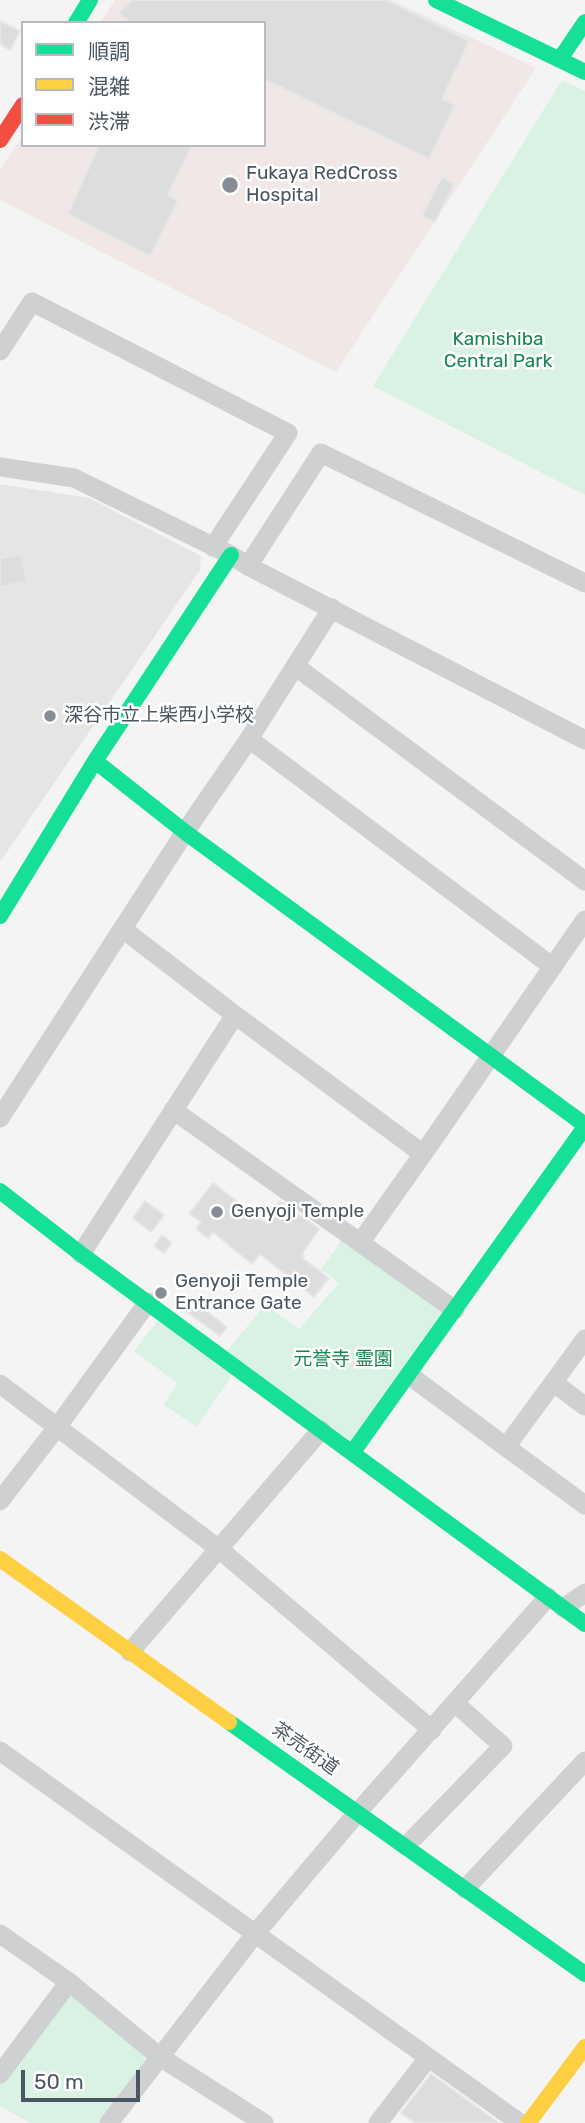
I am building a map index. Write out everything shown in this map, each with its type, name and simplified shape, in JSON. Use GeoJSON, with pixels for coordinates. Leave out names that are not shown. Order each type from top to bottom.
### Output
{"type":"FeatureCollection","features":[{"type":"Feature","properties":{"kind":"street"},"geometry":{"type":"LineString","coordinates":[[77,21],[90,0]]}},
{"type":"Feature","properties":{"kind":"street"},"geometry":{"type":"LineString","coordinates":[[436,0],[585,72]]}},
{"type":"Feature","properties":{"kind":"street"},"geometry":{"type":"LineString","coordinates":[[561,59],[585,22]]}},
{"type":"Feature","properties":{"kind":"street"},"geometry":{"type":"LineString","coordinates":[[0,140],[21,108]]}},
{"type":"Feature","properties":{"kind":"street"},"geometry":{"type":"LineString","coordinates":[[0,351],[32,302],[288,432],[231,556]]}},
{"type":"Feature","properties":{"kind":"street"},"geometry":{"type":"LineString","coordinates":[[1,911],[95,761],[231,556],[321,453],[585,583]]}},
{"type":"Feature","properties":{"kind":"street"},"geometry":{"type":"LineString","coordinates":[[0,467],[74,478],[231,556],[585,740]]}},
{"type":"Feature","properties":{"kind":"street"},"geometry":{"type":"LineString","coordinates":[[0,1118],[332,608]]}},
{"type":"Feature","properties":{"kind":"street"},"geometry":{"type":"LineString","coordinates":[[295,666],[585,881]]}},
{"type":"Feature","properties":{"kind":"street"},"geometry":{"type":"LineString","coordinates":[[249,739],[553,967]]}},
{"type":"Feature","properties":{"kind":"street"},"geometry":{"type":"LineString","coordinates":[[95,761],[185,832],[492,1055],[585,1126],[352,1453]]}},
{"type":"Feature","properties":{"kind":"street"},"geometry":{"type":"LineString","coordinates":[[360,1243],[585,920]]}},
{"type":"Feature","properties":{"kind":"street"},"geometry":{"type":"LineString","coordinates":[[124,930],[423,1154]]}},
{"type":"Feature","properties":{"kind":"street"},"geometry":{"type":"LineString","coordinates":[[81,1254],[234,1015]]}},
{"type":"Feature","properties":{"kind":"street"},"geometry":{"type":"LineString","coordinates":[[173,1111],[455,1310]]}},
{"type":"Feature","properties":{"kind":"street"},"geometry":{"type":"LineString","coordinates":[[0,1191],[81,1254],[585,1624]]}},
{"type":"Feature","properties":{"kind":"street"},"geometry":{"type":"LineString","coordinates":[[0,1501],[148,1302]]}},
{"type":"Feature","properties":{"kind":"street"},"geometry":{"type":"LineString","coordinates":[[506,1447],[585,1339]]}},
{"type":"Feature","properties":{"kind":"street"},"geometry":{"type":"LineString","coordinates":[[409,1375],[585,1505]]}},
{"type":"Feature","properties":{"kind":"street"},"geometry":{"type":"LineString","coordinates":[[554,1383],[585,1406]]}},
{"type":"Feature","properties":{"kind":"street"},"geometry":{"type":"LineString","coordinates":[[0,1384],[219,1549],[432,1730]]}},
{"type":"Feature","properties":{"kind":"street"},"geometry":{"type":"LineString","coordinates":[[130,1651],[321,1430]]}},
{"type":"Feature","properties":{"kind":"street","name":"茶売街道"},"geometry":{"type":"LineString","coordinates":[[0,1559],[585,1974]]}},
{"type":"Feature","properties":{"kind":"street"},"geometry":{"type":"LineString","coordinates":[[109,2123],[255,1934],[455,1703],[556,1603],[585,1593]]}},
{"type":"Feature","properties":{"kind":"street"},"geometry":{"type":"LineString","coordinates":[[406,1846],[503,1746],[455,1703]]}},
{"type":"Feature","properties":{"kind":"street"},"geometry":{"type":"LineString","coordinates":[[0,1751],[520,2123]]}},
{"type":"Feature","properties":{"kind":"street"},"geometry":{"type":"LineString","coordinates":[[465,1889],[585,1761]]}},
{"type":"Feature","properties":{"kind":"street"},"geometry":{"type":"LineString","coordinates":[[0,1934],[69,1982],[160,2057],[264,2123]]}},
{"type":"Feature","properties":{"kind":"street"},"geometry":{"type":"LineString","coordinates":[[0,2074],[69,1982]]}},
{"type":"Feature","properties":{"kind":"street"},"geometry":{"type":"LineString","coordinates":[[528,2123],[585,2047]]}},
{"type":"Feature","properties":{"kind":"street"},"geometry":{"type":"LineString","coordinates":[[378,2123],[428,2058]]}},
{"type":"Feature","properties":{"kind":"shaded area","name":"Fukaya RedCross Hospital"},"geometry":{"type":"Polygon","coordinates":[[[115,0],[391,0],[536,68],[336,372],[0,200],[0,169],[21,139],[21,147],[266,147],[266,21],[101,21],[115,0]]]}},
{"type":"Feature","properties":{"kind":"shaded area","name":"深谷市立上柴西小学校"},"geometry":{"type":"Polygon","coordinates":[[[0,484],[89,498],[201,556],[200,570],[0,862],[0,484]]]}},
{"type":"Feature","properties":{"kind":"green space","name":"Kamishiba Central Park"},"geometry":{"type":"Polygon","coordinates":[[[562,80],[585,91],[585,495],[373,386],[562,80]]]}},
{"type":"Feature","properties":{"kind":"green space","name":"元誉寺 霊園"},"geometry":{"type":"Polygon","coordinates":[[[342,1240],[444,1312],[352,1442],[226,1352],[265,1305],[299,1329],[339,1283],[321,1269],[342,1240]]]}},
{"type":"Feature","properties":{"kind":"green space"},"geometry":{"type":"Polygon","coordinates":[[[159,1319],[233,1374],[197,1427],[164,1405],[177,1383],[134,1351],[159,1319]]]}},
{"type":"Feature","properties":{"kind":"green space"},"geometry":{"type":"Polygon","coordinates":[[[63,1996],[74,1996],[145,2054],[146,2065],[99,2123],[30,2123],[0,2106],[0,2081],[63,1996]]]}},
{"type":"Feature","properties":{"kind":"building"},"geometry":{"type":"Polygon","coordinates":[[[133,0],[387,0],[469,41],[442,99],[455,105],[429,159],[266,80],[266,21],[129,21],[119,13],[133,0]]]}},
{"type":"Feature","properties":{"kind":"building"},"geometry":{"type":"Polygon","coordinates":[[[0,21],[20,31],[10,50],[0,44],[0,21]]]}},
{"type":"Feature","properties":{"kind":"building"},"geometry":{"type":"Polygon","coordinates":[[[98,147],[191,147],[168,195],[178,200],[150,256],[68,214],[98,147]]]}},
{"type":"Feature","properties":{"kind":"building"},"geometry":{"type":"Polygon","coordinates":[[[442,177],[454,184],[435,222],[422,216],[442,177]]]}},
{"type":"Feature","properties":{"kind":"building"},"geometry":{"type":"Polygon","coordinates":[[[21,554],[27,581],[0,587],[0,558],[21,554]]]}},
{"type":"Feature","properties":{"kind":"building"},"geometry":{"type":"Polygon","coordinates":[[[213,1183],[264,1222],[280,1201],[319,1229],[302,1254],[302,1258],[329,1278],[314,1297],[260,1254],[252,1264],[213,1232],[208,1238],[196,1229],[201,1222],[189,1214],[213,1183]]]}},
{"type":"Feature","properties":{"kind":"building"},"geometry":{"type":"Polygon","coordinates":[[[145,1201],[164,1215],[151,1232],[133,1218],[145,1201]]]}},
{"type":"Feature","properties":{"kind":"building"},"geometry":{"type":"Polygon","coordinates":[[[162,1235],[172,1243],[164,1253],[154,1246],[162,1235]]]}},
{"type":"Feature","properties":{"kind":"building"},"geometry":{"type":"Polygon","coordinates":[[[192,1300],[227,1327],[220,1336],[184,1310],[192,1300]]]}},
{"type":"Feature","properties":{"kind":"building"},"geometry":{"type":"Polygon","coordinates":[[[431,2074],[499,2123],[415,2123],[401,2113],[431,2074]]]}},
{"type":"Feature","properties":{"kind":"traffic: fast"},"geometry":{"type":"LineString","coordinates":[[77,21],[90,0]]}},
{"type":"Feature","properties":{"kind":"traffic: fast"},"geometry":{"type":"LineString","coordinates":[[436,0],[585,72]]}},
{"type":"Feature","properties":{"kind":"traffic: fast"},"geometry":{"type":"LineString","coordinates":[[560,59],[585,22]]}},
{"type":"Feature","properties":{"kind":"traffic: fast"},"geometry":{"type":"LineString","coordinates":[[0,916],[95,761],[231,555]]}},
{"type":"Feature","properties":{"kind":"traffic: fast"},"geometry":{"type":"LineString","coordinates":[[95,761],[185,832],[585,1125]]}},
{"type":"Feature","properties":{"kind":"traffic: fast"},"geometry":{"type":"LineString","coordinates":[[352,1453],[585,1127]]}},
{"type":"Feature","properties":{"kind":"traffic: fast"},"geometry":{"type":"LineString","coordinates":[[0,1191],[81,1254],[585,1624]]}},
{"type":"Feature","properties":{"kind":"traffic: fast"},"geometry":{"type":"LineString","coordinates":[[229,1722],[585,1974]]}},
{"type":"Feature","properties":{"kind":"traffic: slow"},"geometry":{"type":"LineString","coordinates":[[0,1559],[229,1722]]}},
{"type":"Feature","properties":{"kind":"traffic: slow"},"geometry":{"type":"LineString","coordinates":[[528,2123],[585,2047]]}},
{"type":"Feature","properties":{"kind":"traffic: jam"},"geometry":{"type":"LineString","coordinates":[[0,140],[21,108]]}},
{"type":"Feature","properties":{"kind":"place","name":"Fukaya RedCross Hospital"},"geometry":{"type":"Point","coordinates":[230,185]}},
{"type":"Feature","properties":{"kind":"place","name":"深谷市立上柴西小学校"},"geometry":{"type":"Point","coordinates":[50,716]}},
{"type":"Feature","properties":{"kind":"place","name":"Genyoji Temple"},"geometry":{"type":"Point","coordinates":[217,1212]}},
{"type":"Feature","properties":{"kind":"place","name":"Genyoji Temple Entrance Gate"},"geometry":{"type":"Point","coordinates":[161,1293]}}]}
